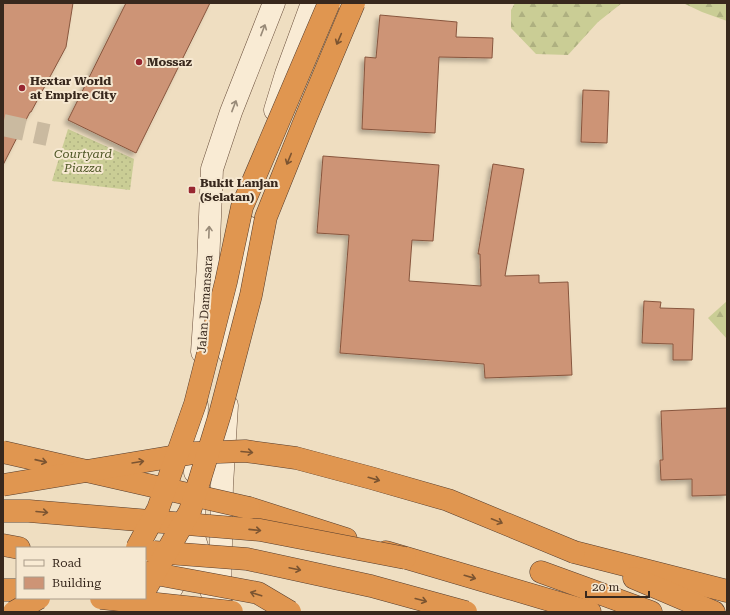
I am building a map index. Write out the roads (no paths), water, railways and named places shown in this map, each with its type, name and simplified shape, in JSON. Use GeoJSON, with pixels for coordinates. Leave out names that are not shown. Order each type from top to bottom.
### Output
{"type":"FeatureCollection","features":[{"type":"Feature","properties":{"kind":"highway"},"geometry":{"type":"LineString","coordinates":[[138,547],[158,509],[195,404],[226,282],[242,207],[329,3]]}},
{"type":"Feature","properties":{"kind":"highway"},"geometry":{"type":"LineString","coordinates":[[146,588],[190,511],[220,414],[251,295],[266,217],[354,3]]}},
{"type":"Feature","properties":{"kind":"highway"},"geometry":{"type":"LineString","coordinates":[[3,485],[194,452],[245,451],[296,458],[448,500],[714,612]]}},
{"type":"Feature","properties":{"kind":"highway"},"geometry":{"type":"LineString","coordinates":[[3,452],[248,508],[405,558],[590,612]]}},
{"type":"Feature","properties":{"kind":"highway"},"geometry":{"type":"LineString","coordinates":[[3,511],[29,511],[260,530],[405,558]]}},
{"type":"Feature","properties":{"kind":"highway"},"geometry":{"type":"LineString","coordinates":[[3,545],[16,547]]}},
{"type":"Feature","properties":{"kind":"highway"},"geometry":{"type":"LineString","coordinates":[[146,551],[248,559],[371,586],[466,612]]}},
{"type":"Feature","properties":{"kind":"highway"},"geometry":{"type":"LineString","coordinates":[[574,552],[727,591]]}},
{"type":"Feature","properties":{"kind":"highway"},"geometry":{"type":"LineString","coordinates":[[146,572],[258,594],[290,612]]}},
{"type":"Feature","properties":{"kind":"highway"},"geometry":{"type":"LineString","coordinates":[[541,572],[651,612]]}},
{"type":"Feature","properties":{"kind":"highway"},"geometry":{"type":"LineString","coordinates":[[3,590],[16,590]]}},
{"type":"Feature","properties":{"kind":"highway"},"geometry":{"type":"LineString","coordinates":[[14,612],[37,599]]}},
{"type":"Feature","properties":{"kind":"highway"},"geometry":{"type":"LineString","coordinates":[[102,612],[109,599]]}},
{"type":"Feature","properties":{"kind":"highway"},"geometry":{"type":"LineString","coordinates":[[110,599],[232,612]]}},
{"type":"Feature","properties":{"kind":"highway"},"geometry":{"type":"LineString","coordinates":[[132,612],[139,599]]}},
{"type":"Feature","properties":{"kind":"highway"},"geometry":{"type":"LineString","coordinates":[[285,612],[290,612]]}},
{"type":"Feature","properties":{"kind":"street","name":"Jalan Damansara"},"geometry":{"type":"LineString","coordinates":[[219,612],[194,537],[195,425],[208,265],[212,169],[231,112],[274,3]]}},
{"type":"Feature","properties":{"kind":"street","name":"Jalan Damansara"},"geometry":{"type":"LineString","coordinates":[[219,612],[222,485],[230,336],[246,237],[271,125],[286,74],[312,3]]}},
{"type":"Feature","properties":{"kind":"street"},"geometry":{"type":"LineString","coordinates":[[150,612],[170,591],[185,565],[194,537]]}},
{"type":"Feature","properties":{"kind":"street"},"geometry":{"type":"LineString","coordinates":[[3,610],[19,612]]}},
{"type":"Feature","properties":{"kind":"tunnel"},"geometry":{"type":"LineString","coordinates":[[3,125],[48,135]]}},
{"type":"Feature","properties":{"kind":"place","name":"Mossaz"},"geometry":{"type":"Point","coordinates":[139,62]}},
{"type":"Feature","properties":{"kind":"place","name":"Hextar World at Empire City"},"geometry":{"type":"Point","coordinates":[22,88]}},
{"type":"Feature","properties":{"kind":"place","name":"Bukit Lanjan (Selatan)"},"geometry":{"type":"Point","coordinates":[192,190]}},
{"type":"Feature","properties":{"kind":"park label","name":"Courtyard Piazza"},"geometry":{"type":"Point","coordinates":[83,161]}}]}
